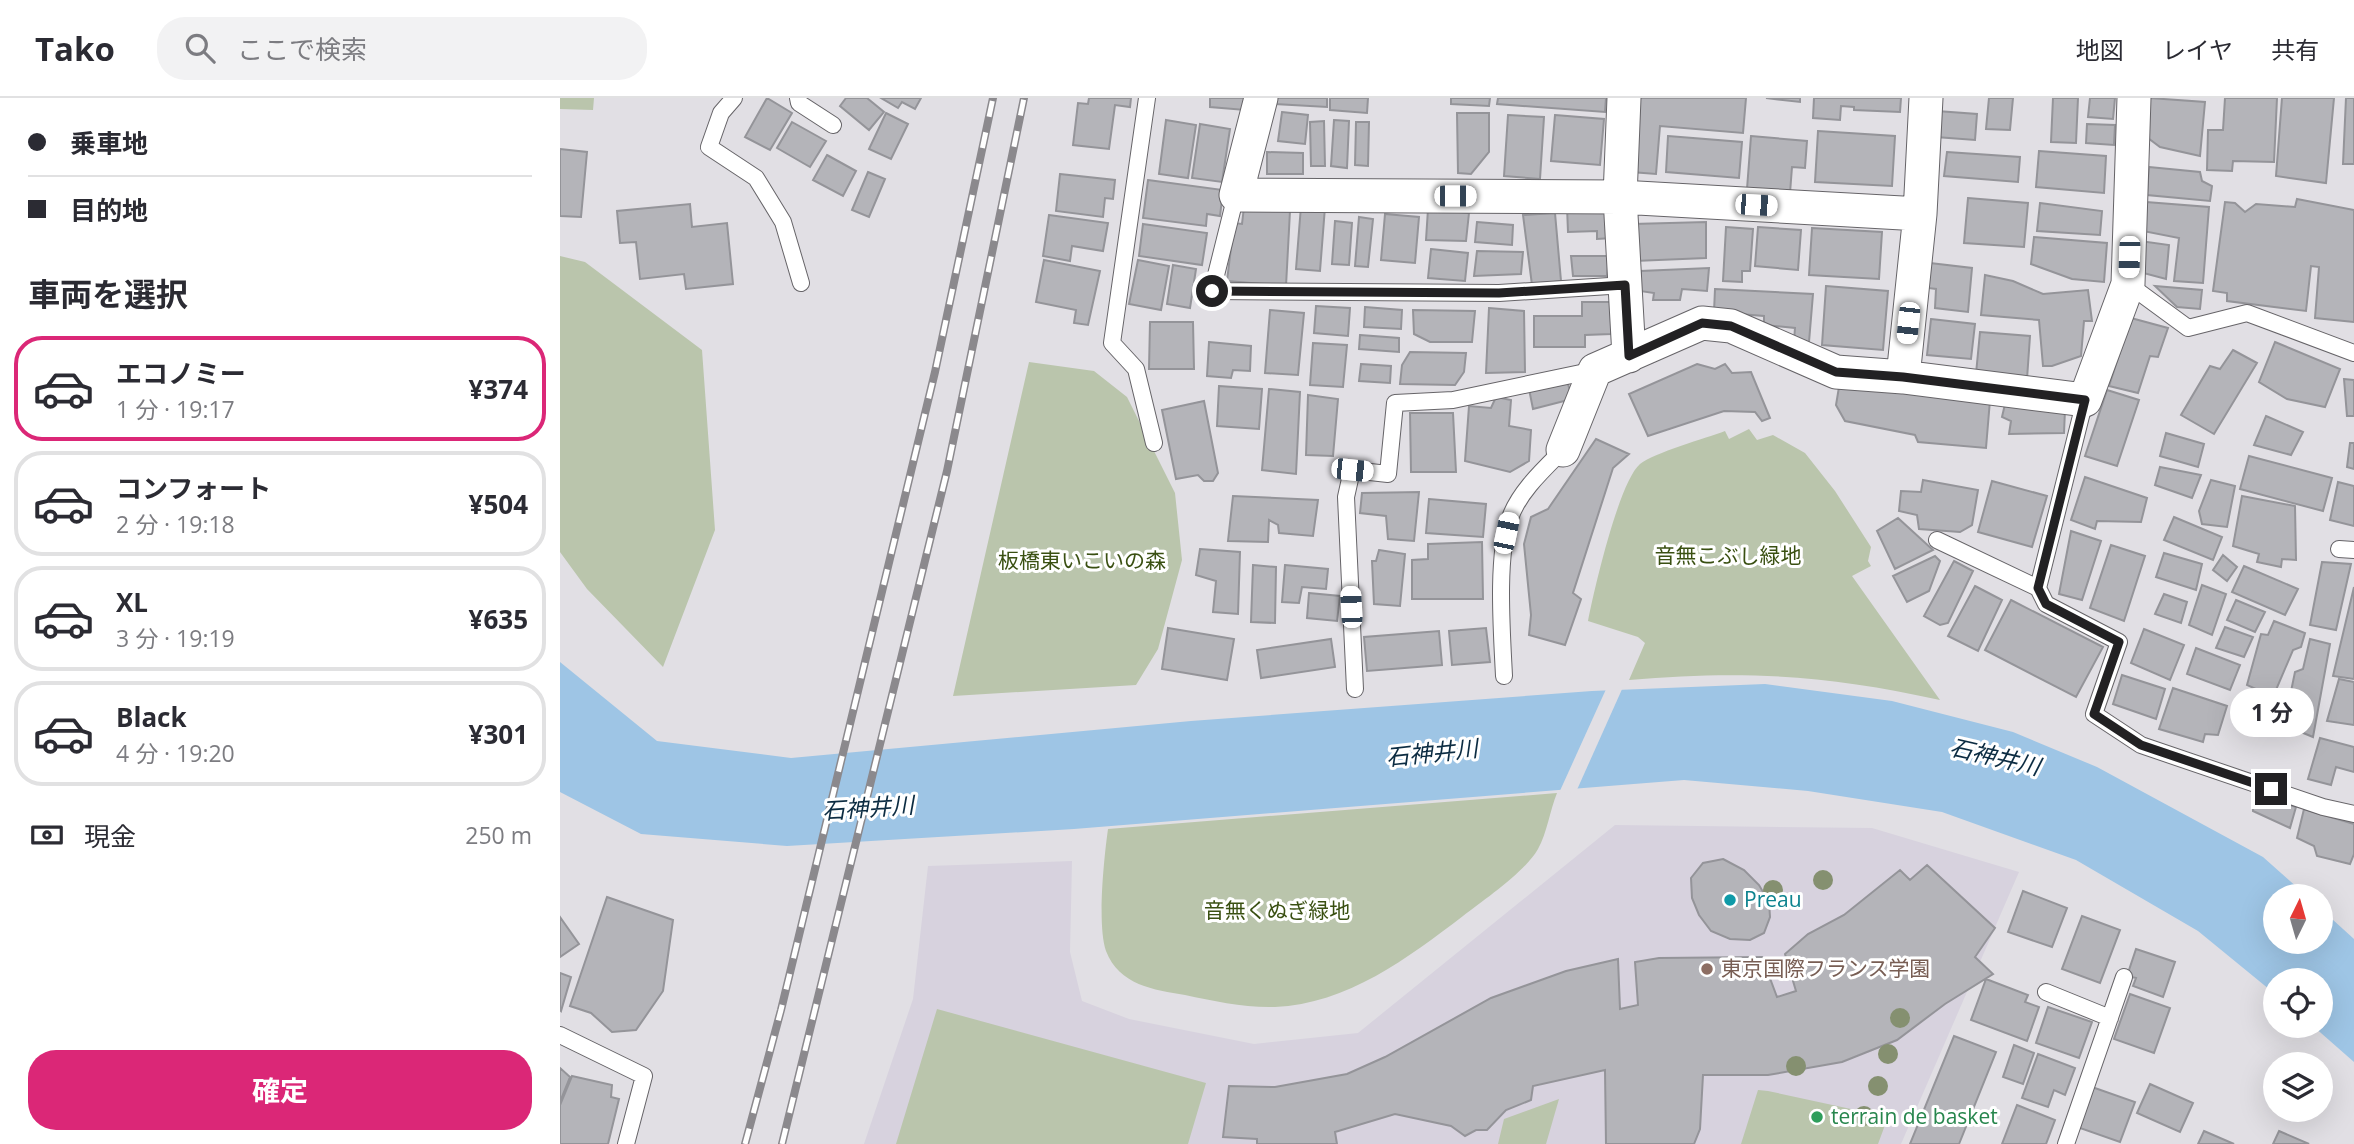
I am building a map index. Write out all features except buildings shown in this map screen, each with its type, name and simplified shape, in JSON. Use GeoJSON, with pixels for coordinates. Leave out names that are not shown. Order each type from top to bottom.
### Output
{"type":"FeatureCollection","features":[{"type":"Feature","properties":{"kind":"street"},"geometry":{"type":"LineString","coordinates":[[1261,98],[1236,195],[1620,197],[1920,214]]}},
{"type":"Feature","properties":{"kind":"street"},"geometry":{"type":"LineString","coordinates":[[1623,98],[1620,197],[1629,356]]}},
{"type":"Feature","properties":{"kind":"street"},"geometry":{"type":"LineString","coordinates":[[1903,377],[1920,214],[1926,98]]}},
{"type":"Feature","properties":{"kind":"street"},"geometry":{"type":"LineString","coordinates":[[1563,450],[1595,370],[1702,323],[1731,326],[1836,372],[1903,377],[2085,400],[2128,284],[2134,98]]}},
{"type":"Feature","properties":{"kind":"lane"},"geometry":{"type":"LineString","coordinates":[[734,98],[721,113],[709,147],[755,178],[783,222],[801,283]]}},
{"type":"Feature","properties":{"kind":"lane"},"geometry":{"type":"LineString","coordinates":[[798,98],[799,103],[833,125]]}},
{"type":"Feature","properties":{"kind":"lane"},"geometry":{"type":"LineString","coordinates":[[1147,98],[1112,343],[1136,369],[1154,443]]}},
{"type":"Feature","properties":{"kind":"lane"},"geometry":{"type":"LineString","coordinates":[[1236,195],[1212,291],[1499,293],[1625,285]]}},
{"type":"Feature","properties":{"kind":"lane"},"geometry":{"type":"LineString","coordinates":[[2128,284],[2188,328],[2247,313],[2354,353]]}},
{"type":"Feature","properties":{"kind":"lane"},"geometry":{"type":"LineString","coordinates":[[1355,689],[1346,497],[1352,470],[1388,474],[1395,403],[1453,400],[1595,370]]}},
{"type":"Feature","properties":{"kind":"lane"},"geometry":{"type":"LineString","coordinates":[[2038,588],[2085,400]]}},
{"type":"Feature","properties":{"kind":"lane"},"geometry":{"type":"LineString","coordinates":[[1504,676],[1503,549],[1510,517],[1535,478],[1563,450]]}},
{"type":"Feature","properties":{"kind":"lane"},"geometry":{"type":"LineString","coordinates":[[1937,540],[2038,588],[2046,604],[2119,642],[2094,714],[2141,745],[2323,807],[2354,814]]}},
{"type":"Feature","properties":{"kind":"lane"},"geometry":{"type":"LineString","coordinates":[[2066,1144],[2124,977]]}},
{"type":"Feature","properties":{"kind":"lane"},"geometry":{"type":"LineString","coordinates":[[2046,992],[2110,1018]]}},
{"type":"Feature","properties":{"kind":"lane"},"geometry":{"type":"LineString","coordinates":[[560,1035],[644,1076],[626,1144]]}},
{"type":"Feature","properties":{"kind":"shaded area","name":"東京国際フランス学園"},"geometry":{"type":"Polygon","coordinates":[[[1615,825],[1872,828],[2019,872],[1901,1144],[864,1144],[913,999],[928,866],[1072,861],[1070,952],[1082,1001],[1129,1019],[1254,1044],[1358,1033],[1615,825]]]}},
{"type":"Feature","properties":{"kind":"green space"},"geometry":{"type":"Polygon","coordinates":[[[560,98],[594,98],[593,110],[560,109],[560,98]]]}},
{"type":"Feature","properties":{"kind":"green space"},"geometry":{"type":"Polygon","coordinates":[[[560,256],[585,262],[702,350],[715,530],[663,667],[587,589],[560,552],[560,256]]]}},
{"type":"Feature","properties":{"kind":"green space","name":"板橋東いこいの森"},"geometry":{"type":"Polygon","coordinates":[[[1029,362],[1094,371],[1127,397],[1175,493],[1182,560],[1158,649],[1136,685],[953,696],[1029,362]]]}},
{"type":"Feature","properties":{"kind":"green space","name":"音無こぶし緑地"},"geometry":{"type":"Polygon","coordinates":[[[1749,429],[1757,440],[1773,435],[1805,453],[1835,491],[1871,547],[1868,561],[1871,566],[1852,576],[1940,700],[1860,685],[1785,677],[1710,675],[1629,680],[1645,643],[1638,637],[1588,621],[1608,538],[1632,475],[1640,464],[1668,451],[1725,431],[1729,439],[1749,429]]]}},
{"type":"Feature","properties":{"kind":"green space","name":"音無くぬぎ緑地"},"geometry":{"type":"Polygon","coordinates":[[[1557,793],[1538,849],[1515,876],[1398,962],[1352,988],[1327,997],[1301,1004],[1264,1007],[1230,1004],[1161,991],[1139,984],[1119,972],[1106,951],[1102,909],[1108,829],[1557,793]]]}},
{"type":"Feature","properties":{"kind":"green space"},"geometry":{"type":"Polygon","coordinates":[[[937,1009],[1206,1083],[1188,1144],[896,1144],[937,1009]]]}},
{"type":"Feature","properties":{"kind":"green space","name":"terrain de basket"},"geometry":{"type":"Polygon","coordinates":[[[1758,1090],[1888,1117],[1878,1144],[1741,1144],[1758,1090]]]}},
{"type":"Feature","properties":{"kind":"green space"},"geometry":{"type":"Polygon","coordinates":[[[1559,1099],[1546,1144],[1498,1144],[1504,1119],[1559,1099]]]}},
{"type":"Feature","properties":{"kind":"water","name":"石神井川"},"geometry":{"type":"Polygon","coordinates":[[[560,662],[657,741],[791,758],[1191,721],[1592,691],[1765,684],[1892,701],[2013,732],[2097,767],[2263,857],[2293,884],[2263,884],[2263,954],[2333,954],[2333,920],[2354,939],[2354,1062],[2327,1038],[2333,1038],[2333,968],[2263,968],[2263,984],[2198,931],[2076,860],[1942,812],[1808,791],[1684,780],[1074,829],[787,846],[641,834],[560,792],[560,662]]]}},
{"type":"Feature","properties":{"kind":"pier"},"geometry":{"type":"Polygon","coordinates":[[[1607,687],[1623,687],[1576,792],[1559,793],[1607,687]]]}},
{"type":"Feature","properties":{"kind":"railway"},"geometry":{"type":"LineString","coordinates":[[745,1144],[781,1010],[935,372],[993,98]]}},
{"type":"Feature","properties":{"kind":"railway"},"geometry":{"type":"LineString","coordinates":[[782,1144],[947,471],[1024,98]]}},
{"type":"Feature","properties":{"kind":"place","name":"Preau"},"geometry":{"type":"Point","coordinates":[1730,900]}},
{"type":"Feature","properties":{"kind":"place","name":"東京国際フランス学園"},"geometry":{"type":"Point","coordinates":[1707,969]}},
{"type":"Feature","properties":{"kind":"place","name":"terrain de basket"},"geometry":{"type":"Point","coordinates":[1817,1117]}},
{"type":"Feature","properties":{"kind":"route"},"geometry":{"type":"LineString","coordinates":[[1212,291],[1499,293],[1625,285],[1629,356],[1702,323],[1731,326],[1836,372],[1903,377],[2085,400],[2038,588],[2046,604],[2119,642],[2094,714],[2141,745],[2271,789]]}}]}
